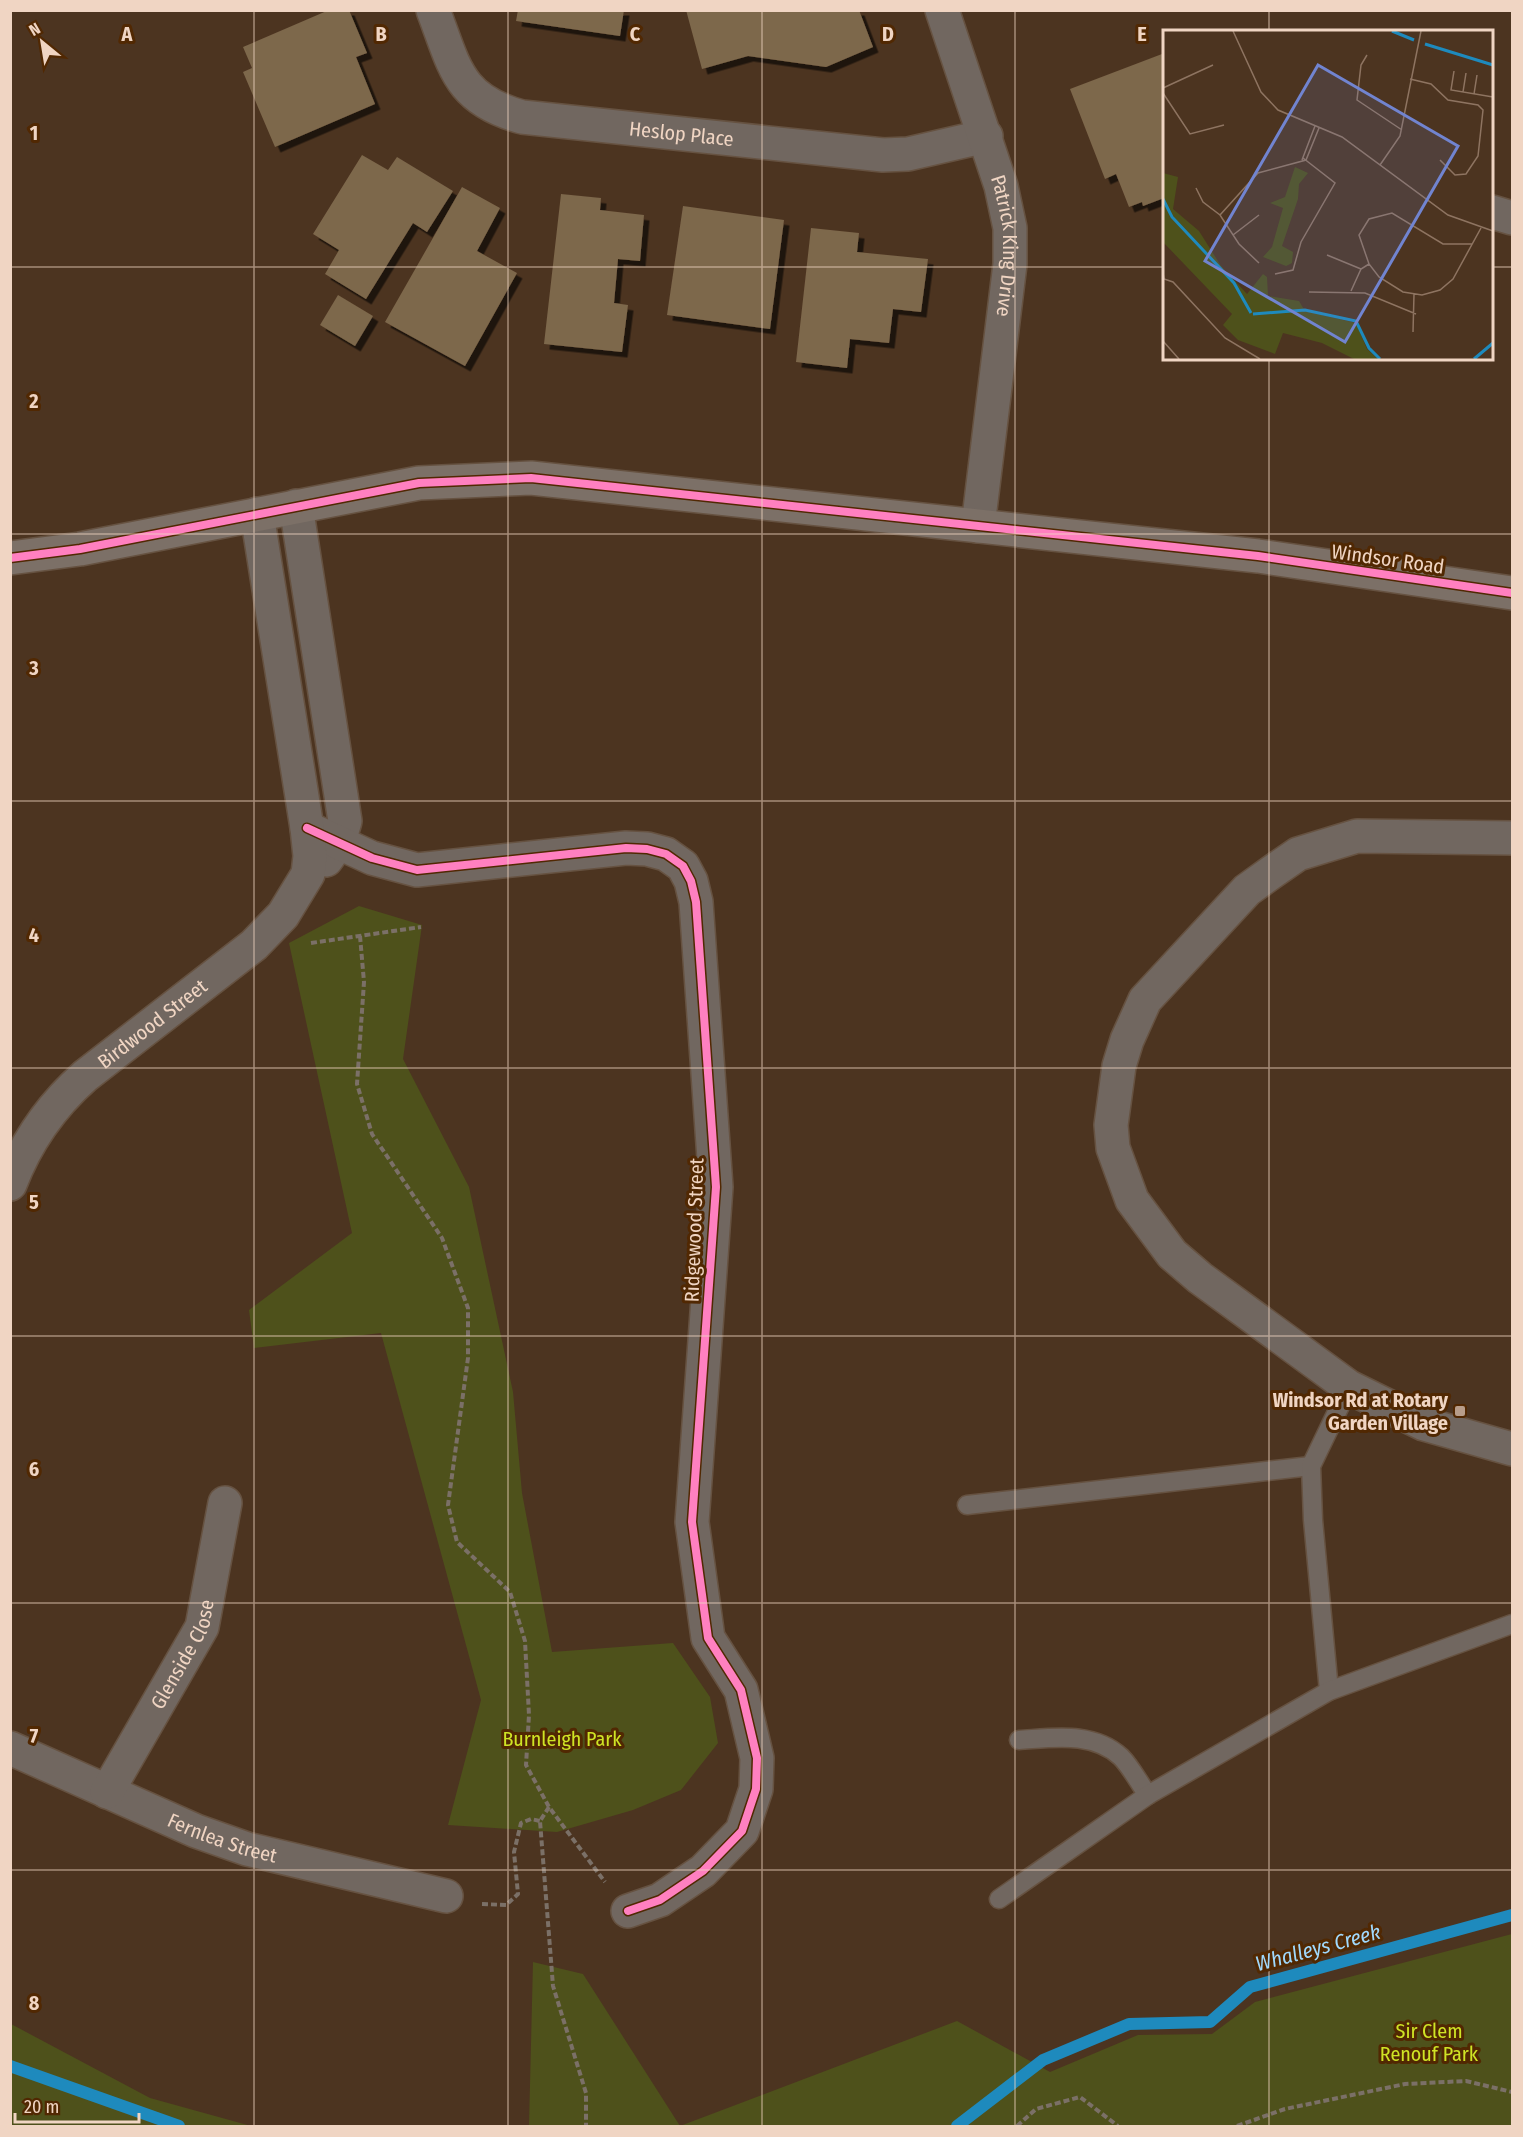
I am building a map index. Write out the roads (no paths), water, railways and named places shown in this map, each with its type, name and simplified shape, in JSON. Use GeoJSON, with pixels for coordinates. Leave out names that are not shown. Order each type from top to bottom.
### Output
{"type":"FeatureCollection","features":[{"type":"Feature","properties":{"kind":"street","name":"Heslop Place"},"geometry":{"type":"LineString","coordinates":[[433,10],[465,86],[480,101],[501,112],[522,117],[883,155],[908,154],[986,136]]}},
{"type":"Feature","properties":{"kind":"street","name":"Patrick King Drive"},"geometry":{"type":"LineString","coordinates":[[942,10],[986,136],[1010,228],[1010,264],[978,526]]}},
{"type":"Feature","properties":{"kind":"street"},"geometry":{"type":"LineString","coordinates":[[1493,213],[1512,218]]}},
{"type":"Feature","properties":{"kind":"street","name":"Windsor Road"},"geometry":{"type":"LineString","coordinates":[[10,558],[64,552],[419,483],[531,478],[1258,556],[1512,593]]}},
{"type":"Feature","properties":{"kind":"street"},"geometry":{"type":"LineString","coordinates":[[296,506],[345,821],[339,842]]}},
{"type":"Feature","properties":{"kind":"street","name":"Birdwood Street"},"geometry":{"type":"LineString","coordinates":[[257,514],[308,828],[310,856],[308,874]]}},
{"type":"Feature","properties":{"kind":"street","name":"Ridgewood Street"},"geometry":{"type":"LineString","coordinates":[[308,828],[378,860],[417,870],[626,848],[647,849],[666,854],[683,866],[691,881],[698,927],[716,1187],[692,1522],[708,1638],[741,1690],[757,1758],[756,1789],[742,1831],[704,1871],[660,1900],[628,1911]]}},
{"type":"Feature","properties":{"kind":"street"},"geometry":{"type":"LineString","coordinates":[[1512,838],[1357,836],[1298,854],[1247,891],[1145,1000],[1119,1066],[1111,1125],[1113,1148],[1132,1200],[1172,1254],[1200,1278],[1349,1387],[1424,1424],[1512,1449]]}},
{"type":"Feature","properties":{"kind":"street","name":"Birdwood Street"},"geometry":{"type":"LineString","coordinates":[[10,1184],[37,1130],[60,1098],[245,952],[283,915],[308,874],[330,857],[339,842]]}},
{"type":"Feature","properties":{"kind":"street","name":"Glenside Close"},"geometry":{"type":"LineString","coordinates":[[107,1792],[202,1627],[225,1503]]}},
{"type":"Feature","properties":{"kind":"street","name":"Fernlea Street"},"geometry":{"type":"LineString","coordinates":[[10,1748],[196,1831],[247,1849],[446,1896]]}},
{"type":"Feature","properties":{"kind":"lane"},"geometry":{"type":"LineString","coordinates":[[1329,1690],[1312,1520],[1311,1466],[1349,1387]]}},
{"type":"Feature","properties":{"kind":"lane"},"geometry":{"type":"LineString","coordinates":[[967,1505],[1311,1466]]}},
{"type":"Feature","properties":{"kind":"lane"},"geometry":{"type":"LineString","coordinates":[[999,1899],[1148,1795],[1329,1690],[1512,1624]]}},
{"type":"Feature","properties":{"kind":"lane"},"geometry":{"type":"LineString","coordinates":[[1018,1740],[1072,1737],[1103,1744],[1122,1758],[1148,1795]]}},
{"type":"Feature","properties":{"kind":"waterway","name":"Whalleys Creek"},"geometry":{"type":"LineString","coordinates":[[957,2126],[1043,2060],[1129,2024],[1210,2022],[1250,1987],[1512,1915]]}},
{"type":"Feature","properties":{"kind":"waterway","name":"Whalleys Creek"},"geometry":{"type":"LineString","coordinates":[[10,2066],[179,2126]]}},
{"type":"Feature","properties":{"kind":"place","name":"Windsor Rd at Rotary Garden Village"},"geometry":{"type":"Point","coordinates":[1460,1411]}},
{"type":"Feature","properties":{"kind":"park label","name":"Burnleigh Park"},"geometry":{"type":"Point","coordinates":[562,1739]}},
{"type":"Feature","properties":{"kind":"park label","name":"Sir Clem Renouf Park"},"geometry":{"type":"Point","coordinates":[1429,2042]}}]}
